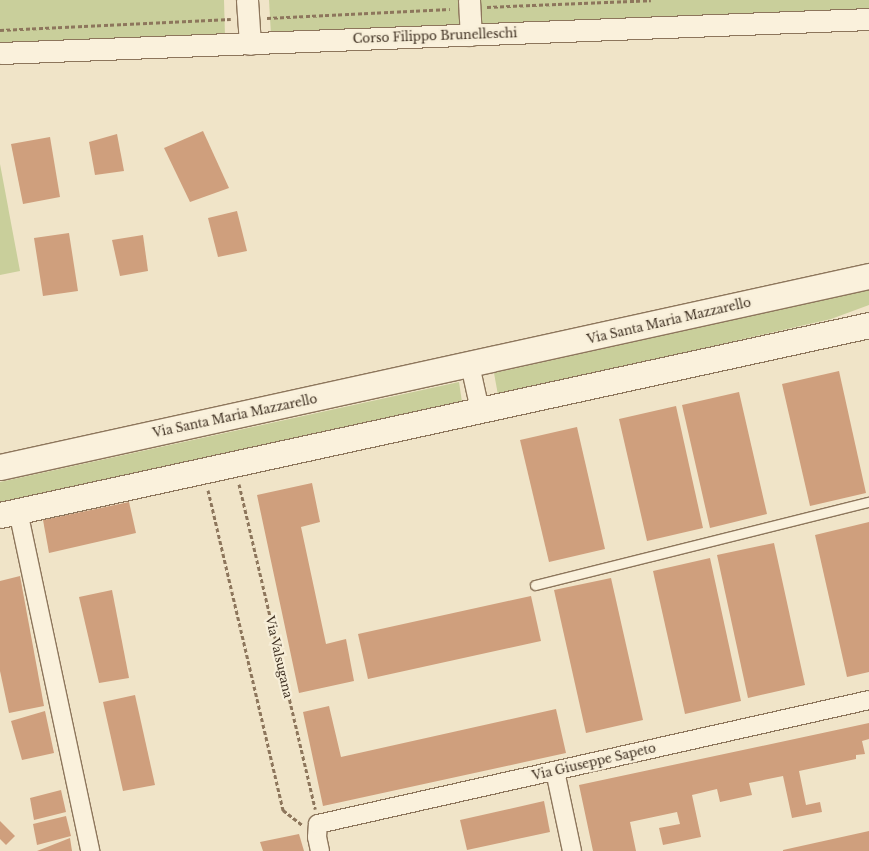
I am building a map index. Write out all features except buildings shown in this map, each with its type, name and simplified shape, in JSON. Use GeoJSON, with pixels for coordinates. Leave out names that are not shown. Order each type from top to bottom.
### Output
{"type":"FeatureCollection","features":[{"type":"Feature","properties":{"kind":"main road","name":"Via Santa Maria Mazzarello"},"geometry":{"type":"LineString","coordinates":[[0,468],[869,276]]}},
{"type":"Feature","properties":{"kind":"main road"},"geometry":{"type":"LineString","coordinates":[[9,513],[869,325]]}},
{"type":"Feature","properties":{"kind":"street"},"geometry":{"type":"LineString","coordinates":[[470,4],[471,34]]}},
{"type":"Feature","properties":{"kind":"street"},"geometry":{"type":"LineString","coordinates":[[248,9],[250,44]]}},
{"type":"Feature","properties":{"kind":"street","name":"Corso Filippo Brunelleschi"},"geometry":{"type":"LineString","coordinates":[[0,53],[869,19]]}},
{"type":"Feature","properties":{"kind":"street"},"geometry":{"type":"LineString","coordinates":[[470,365],[480,410]]}},
{"type":"Feature","properties":{"kind":"street"},"geometry":{"type":"LineString","coordinates":[[9,513],[90,851]]}},
{"type":"Feature","properties":{"kind":"street","name":"Via Giuseppe Sapeto"},"geometry":{"type":"LineString","coordinates":[[319,837],[555,771],[869,700]]}},
{"type":"Feature","properties":{"kind":"street"},"geometry":{"type":"LineString","coordinates":[[555,771],[572,851]]}},
{"type":"Feature","properties":{"kind":"lane"},"geometry":{"type":"LineString","coordinates":[[535,585],[869,502]]}},
{"type":"Feature","properties":{"kind":"path"},"geometry":{"type":"LineString","coordinates":[[0,30],[248,9],[651,0]]}},
{"type":"Feature","properties":{"kind":"path","name":"Via Valsugana"},"geometry":{"type":"LineString","coordinates":[[234,463],[319,837]]}},
{"type":"Feature","properties":{"kind":"path"},"geometry":{"type":"LineString","coordinates":[[203,470],[283,810],[319,837]]}},
{"type":"Feature","properties":{"kind":"green space"},"geometry":{"type":"Polygon","coordinates":[[[0,0],[224,0],[225,36],[0,47],[0,0]]]}},
{"type":"Feature","properties":{"kind":"green space"},"geometry":{"type":"Polygon","coordinates":[[[269,0],[869,0],[869,9],[271,35],[269,0]]]}},
{"type":"Feature","properties":{"kind":"green space"},"geometry":{"type":"Polygon","coordinates":[[[0,164],[20,271],[0,275],[0,164]]]}},
{"type":"Feature","properties":{"kind":"green space"},"geometry":{"type":"Polygon","coordinates":[[[869,290],[869,305],[831,319],[498,395],[494,373],[869,290]]]}},
{"type":"Feature","properties":{"kind":"green space"},"geometry":{"type":"Polygon","coordinates":[[[459,382],[462,402],[0,505],[0,482],[459,382]]]}}]}
